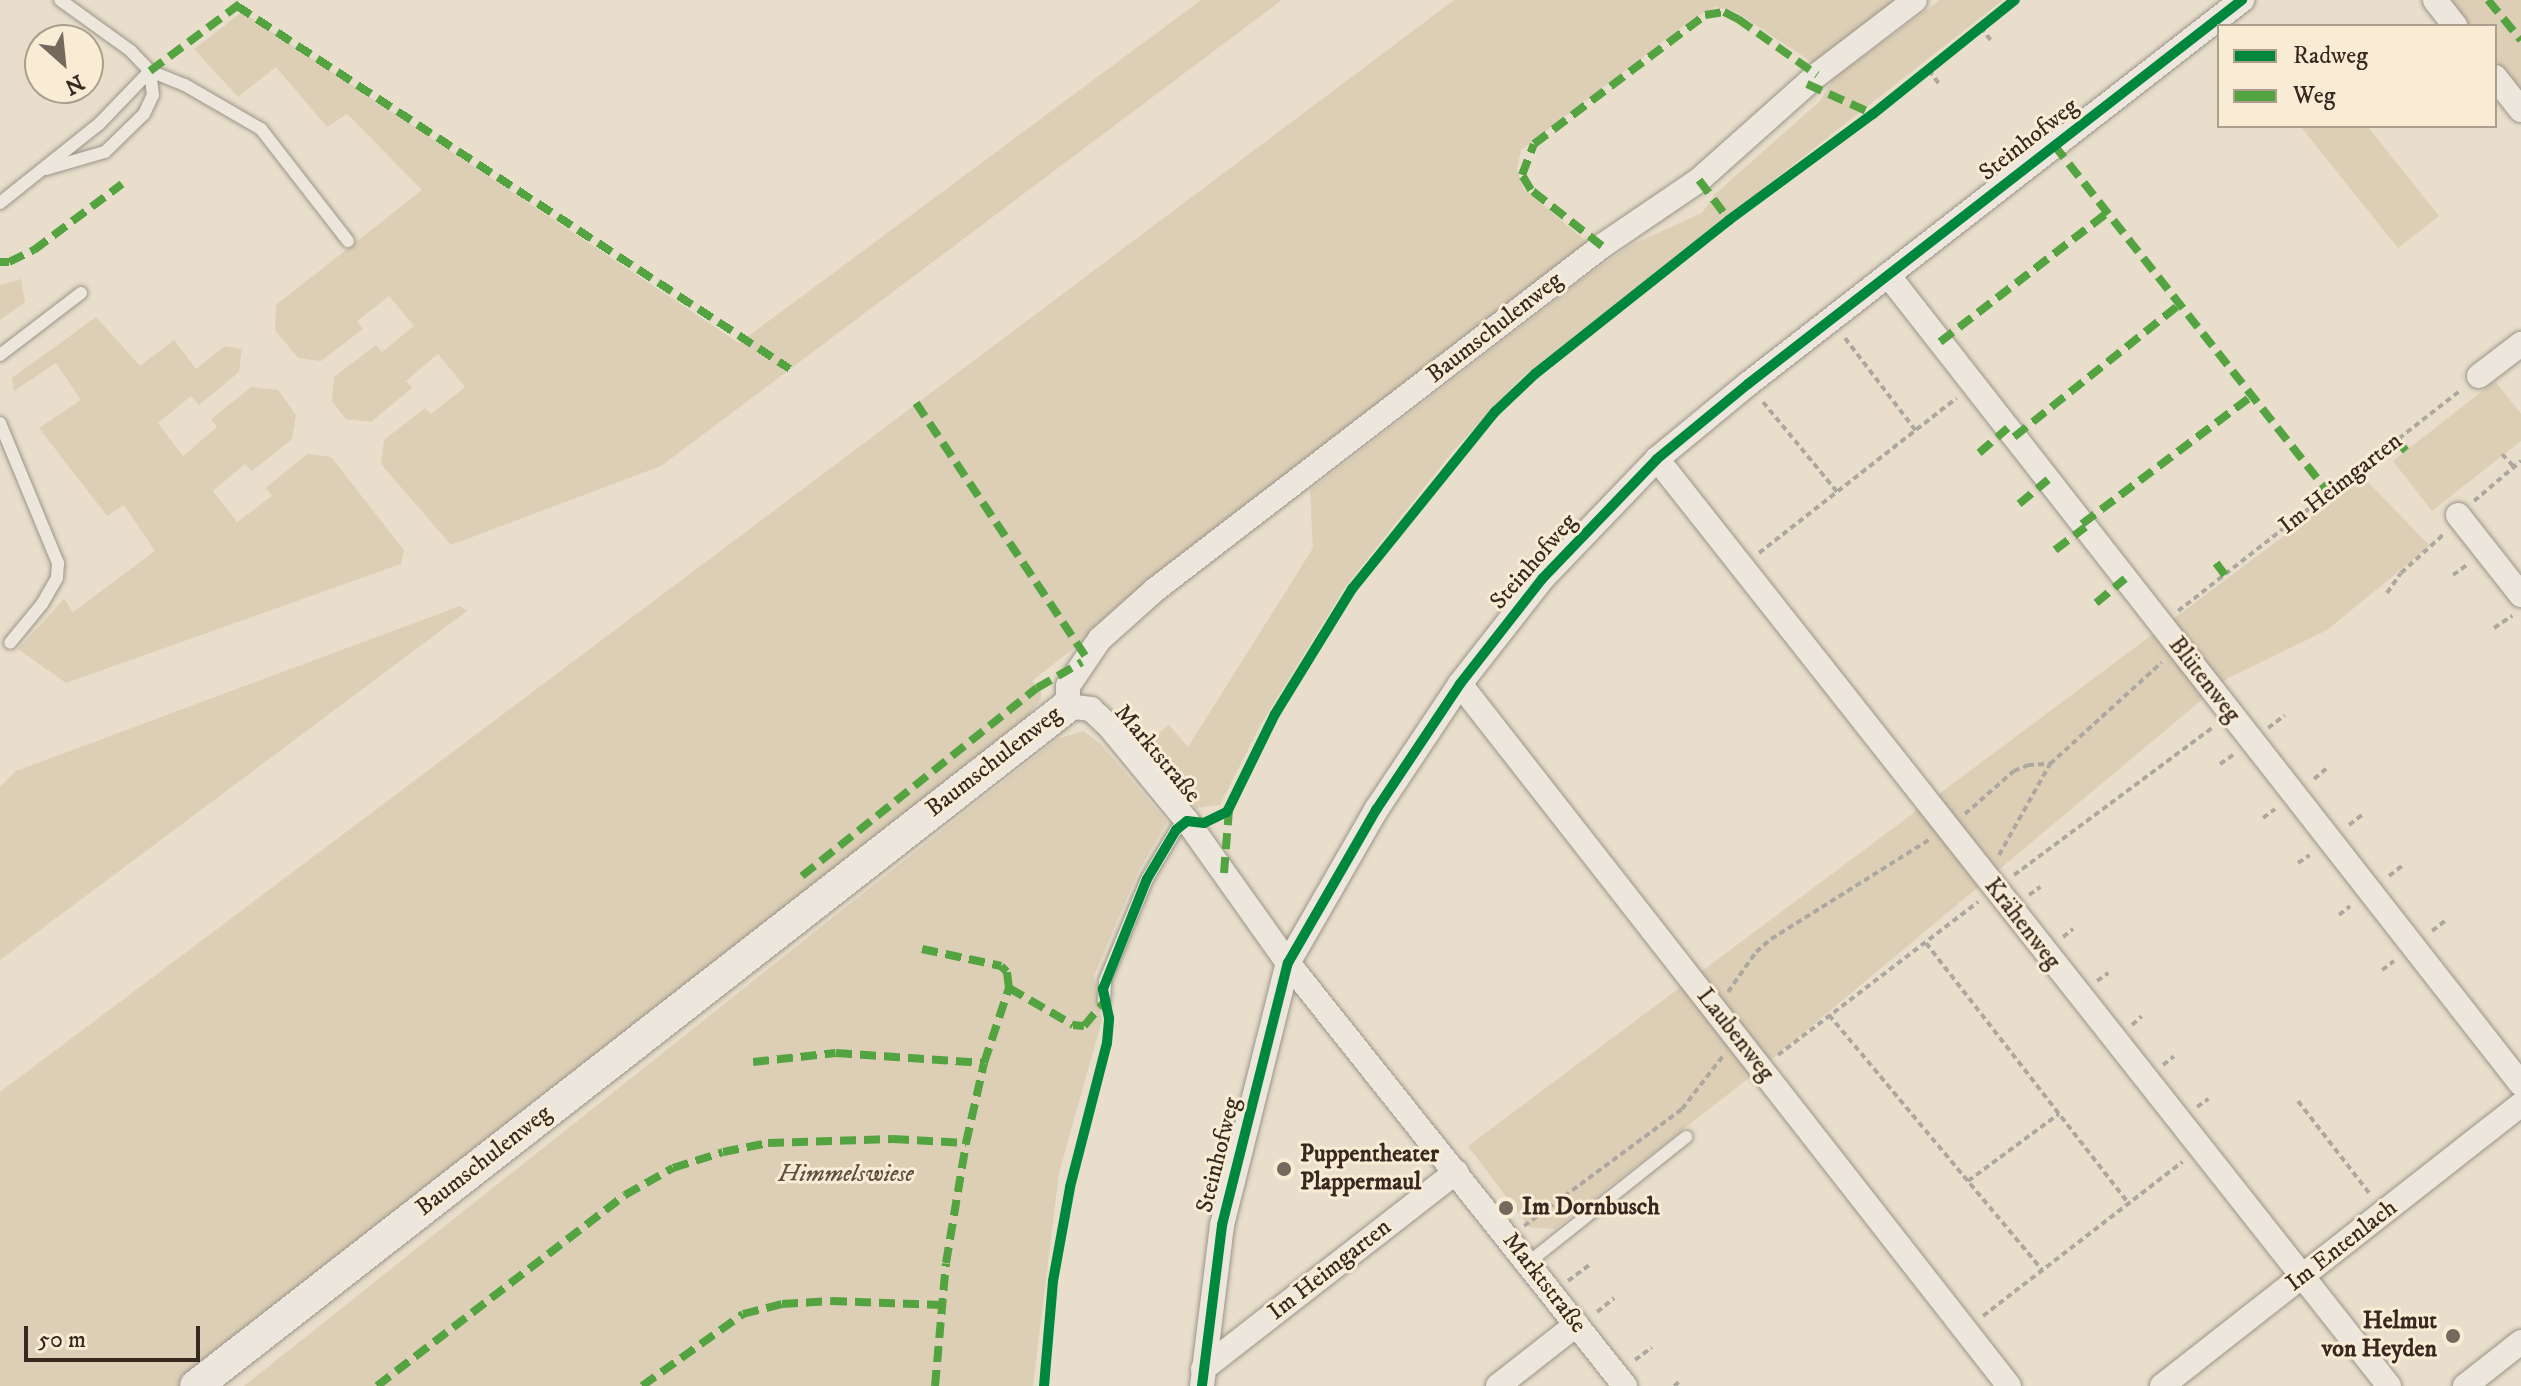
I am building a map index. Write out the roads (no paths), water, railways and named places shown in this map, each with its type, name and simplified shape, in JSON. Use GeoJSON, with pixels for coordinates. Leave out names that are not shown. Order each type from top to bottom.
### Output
{"type":"FeatureCollection","features":[{"type":"Feature","properties":{"kind":"street","name":"Baumschulenweg"},"geometry":{"type":"LineString","coordinates":[[196,1386],[1068,706],[1068,686],[1082,662],[1100,639],[1156,589],[1602,246],[1699,180],[1817,75],[1915,0]]}},
{"type":"Feature","properties":{"kind":"street","name":"Steinhofweg"},"geometry":{"type":"LineString","coordinates":[[1202,1377],[1222,1225],[1288,963],[1376,810],[1460,684],[1542,579],[1657,459],[1748,384],[2242,0]]}},
{"type":"Feature","properties":{"kind":"street"},"geometry":{"type":"LineString","coordinates":[[2435,0],[2453,24]]}},
{"type":"Feature","properties":{"kind":"street"},"geometry":{"type":"LineString","coordinates":[[2497,80],[2521,110]]}},
{"type":"Feature","properties":{"kind":"street","name":"Blütenweg"},"geometry":{"type":"LineString","coordinates":[[1888,275],[2521,1084]]}},
{"type":"Feature","properties":{"kind":"street"},"geometry":{"type":"LineString","coordinates":[[2479,376],[2521,344]]}},
{"type":"Feature","properties":{"kind":"street","name":"Krähenweg"},"geometry":{"type":"LineString","coordinates":[[1657,459],[2389,1386]]}},
{"type":"Feature","properties":{"kind":"street"},"geometry":{"type":"LineString","coordinates":[[2458,515],[2521,595]]}},
{"type":"Feature","properties":{"kind":"street","name":"Laubenweg"},"geometry":{"type":"LineString","coordinates":[[1460,684],[2009,1386]]}},
{"type":"Feature","properties":{"kind":"street","name":"Marktstraße"},"geometry":{"type":"LineString","coordinates":[[1068,706],[1091,709],[1100,715],[1187,821],[1288,963],[1625,1386]]}},
{"type":"Feature","properties":{"kind":"street","name":"Im Entenlach"},"geometry":{"type":"LineString","coordinates":[[2162,1386],[2521,1105]]}},
{"type":"Feature","properties":{"kind":"street","name":"Im Heimgarten"},"geometry":{"type":"LineString","coordinates":[[1202,1377],[1456,1172]]}},
{"type":"Feature","properties":{"kind":"street"},"geometry":{"type":"LineString","coordinates":[[1498,1386],[1577,1324]]}},
{"type":"Feature","properties":{"kind":"street"},"geometry":{"type":"LineString","coordinates":[[2465,1386],[2521,1342]]}},
{"type":"Feature","properties":{"kind":"lane"},"geometry":{"type":"LineString","coordinates":[[60,0],[131,51],[150,71],[185,85],[261,129],[348,241]]}},
{"type":"Feature","properties":{"kind":"lane"},"geometry":{"type":"LineString","coordinates":[[45,169],[92,158],[116,144],[144,114],[153,95],[150,71]]}},
{"type":"Feature","properties":{"kind":"lane"},"geometry":{"type":"LineString","coordinates":[[0,203],[99,124],[150,71]]}},
{"type":"Feature","properties":{"kind":"lane"},"geometry":{"type":"LineString","coordinates":[[0,355],[81,293]]}},
{"type":"Feature","properties":{"kind":"lane"},"geometry":{"type":"LineString","coordinates":[[0,423],[58,563],[57,578],[42,604],[10,643]]}},
{"type":"Feature","properties":{"kind":"lane"},"geometry":{"type":"LineString","coordinates":[[1104,1002],[1105,981],[1147,879],[1176,830],[1187,821]]}},
{"type":"Feature","properties":{"kind":"lane"},"geometry":{"type":"LineString","coordinates":[[1529,1262],[1686,1137]]}},
{"type":"Feature","properties":{"kind":"place","name":"Puppentheater Plappermaul"},"geometry":{"type":"Point","coordinates":[1284,1169]}},
{"type":"Feature","properties":{"kind":"place","name":"Im Dornbusch"},"geometry":{"type":"Point","coordinates":[1506,1208]}},
{"type":"Feature","properties":{"kind":"place","name":"Helmut von Heyden"},"geometry":{"type":"Point","coordinates":[2453,1336]}},
{"type":"Feature","properties":{"kind":"park label","name":"Himmelswiese"},"geometry":{"type":"Point","coordinates":[846,1175]}}]}
